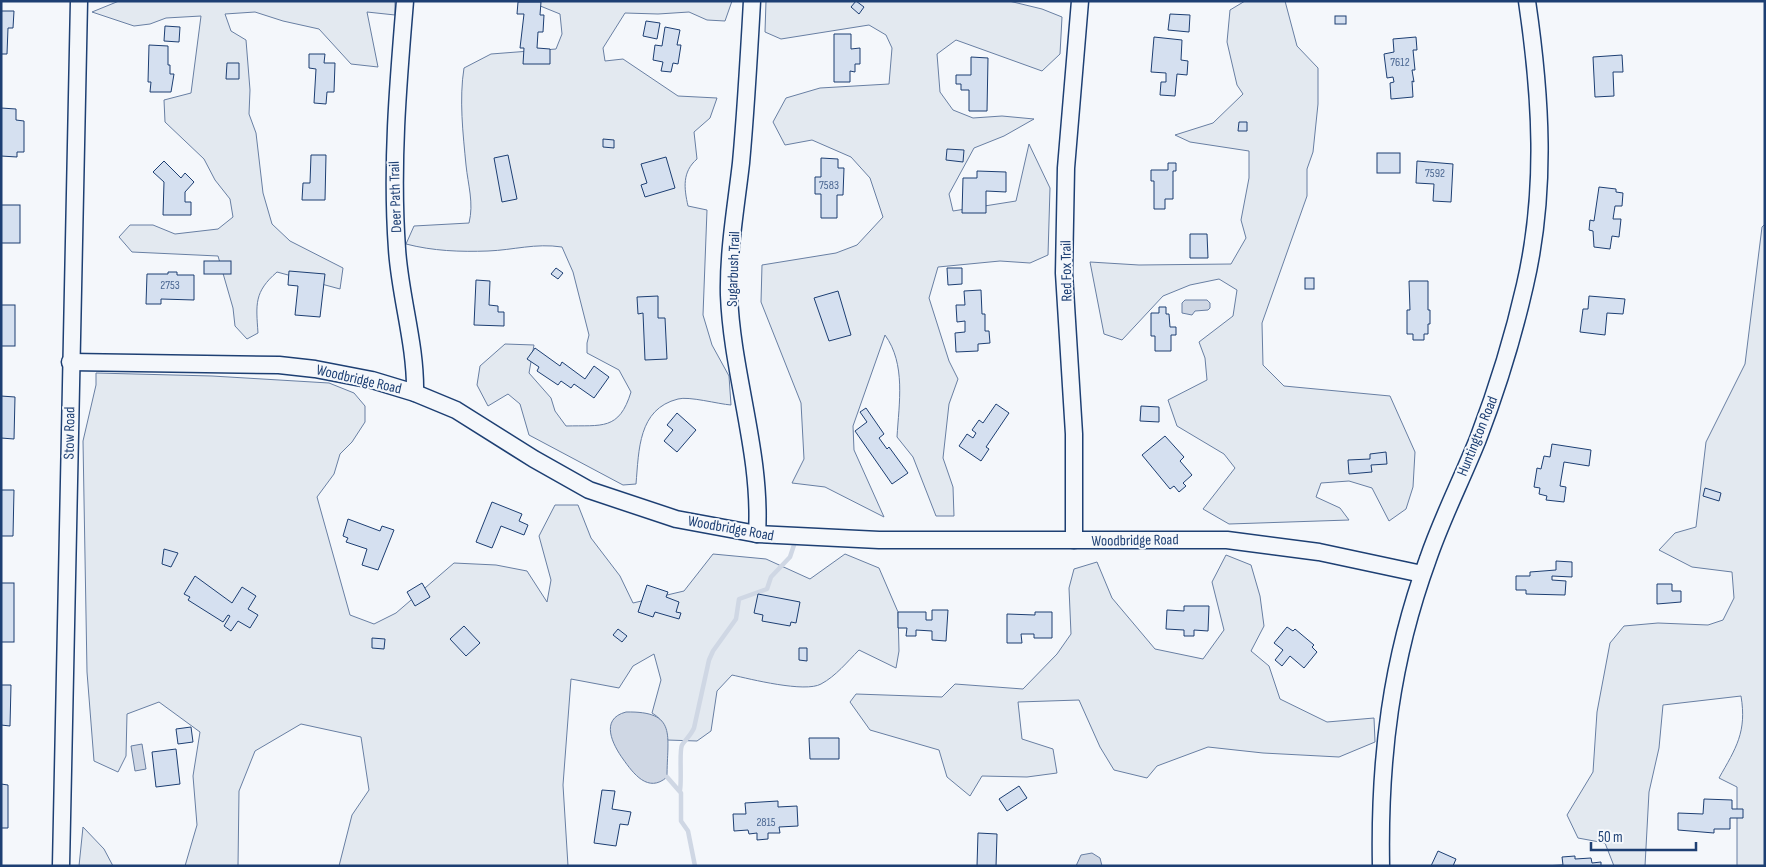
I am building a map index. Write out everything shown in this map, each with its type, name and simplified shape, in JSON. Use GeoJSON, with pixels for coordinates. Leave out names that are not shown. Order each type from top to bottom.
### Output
{"type":"FeatureCollection","features":[{"type":"Feature","properties":{"kind":"street","name":"Stow Road"},"geometry":{"type":"LineString","coordinates":[[61,866],[78,1]]}},
{"type":"Feature","properties":{"kind":"street","name":"Deer Path Trail"},"geometry":{"type":"LineString","coordinates":[[405,1],[394,144],[394,202],[398,262],[412,355],[415,393]]}},
{"type":"Feature","properties":{"kind":"street","name":"Sugarbush Trail"},"geometry":{"type":"LineString","coordinates":[[752,1],[745,118],[730,295],[733,344],[740,374],[755,471],[759,508],[758,534]]}},
{"type":"Feature","properties":{"kind":"street","name":"Red Fox Trail"},"geometry":{"type":"LineString","coordinates":[[1074,540],[1074,434],[1064,273],[1066,168],[1080,1]]}},
{"type":"Feature","properties":{"kind":"street","name":"Huntington Road"},"geometry":{"type":"LineString","coordinates":[[1381,866],[1381,785],[1388,710],[1399,657],[1422,574],[1500,380],[1526,284],[1537,205],[1541,124],[1537,71],[1527,1]]}},
{"type":"Feature","properties":{"kind":"street","name":"Woodbridge Road"},"geometry":{"type":"LineString","coordinates":[[70,362],[278,365],[352,375],[415,393],[474,420],[534,459],[589,490],[676,518],[758,534],[879,540],[1227,540],[1319,552],[1422,574]]}},
{"type":"Feature","properties":{"kind":"shaded area"},"geometry":{"type":"Polygon","coordinates":[[[119,1],[395,1],[395,15],[367,12],[378,67],[351,64],[319,29],[283,21],[255,12],[225,14],[231,31],[246,40],[250,90],[249,114],[256,133],[263,193],[272,224],[290,241],[343,268],[340,289],[277,272],[269,279],[260,292],[257,306],[258,333],[247,339],[235,326],[233,308],[218,256],[132,252],[119,237],[130,225],[153,225],[175,234],[218,229],[233,217],[230,199],[215,180],[204,159],[165,122],[164,100],[191,93],[201,16],[166,18],[150,24],[134,26],[92,12],[119,1]]]}},
{"type":"Feature","properties":{"kind":"shaded area"},"geometry":{"type":"Polygon","coordinates":[[[528,1],[732,1],[725,21],[707,20],[689,12],[658,14],[625,13],[603,48],[605,61],[623,59],[678,96],[717,98],[710,118],[694,132],[697,159],[689,169],[685,187],[688,206],[707,210],[703,315],[712,345],[729,376],[731,405],[683,398],[665,404],[655,412],[643,432],[636,484],[623,485],[529,435],[520,404],[508,394],[488,406],[477,385],[480,366],[505,344],[534,345],[529,373],[551,398],[555,411],[566,426],[599,425],[615,420],[621,414],[631,392],[619,370],[587,353],[589,335],[573,272],[562,247],[543,246],[467,251],[436,250],[406,244],[414,226],[469,223],[471,201],[462,116],[464,68],[491,54],[556,49],[562,34],[560,14],[528,1]]]}},
{"type":"Feature","properties":{"kind":"shaded area"},"geometry":{"type":"Polygon","coordinates":[[[766,1],[1009,1],[1042,9],[1062,17],[1060,54],[1042,71],[956,40],[937,54],[940,92],[953,110],[973,118],[1002,116],[1034,119],[1004,136],[974,148],[949,194],[953,211],[1016,201],[1029,144],[1050,188],[1048,255],[1030,263],[1000,261],[938,267],[929,298],[949,361],[958,379],[949,404],[943,458],[953,487],[954,516],[936,516],[913,457],[897,437],[900,397],[899,371],[892,346],[885,335],[853,426],[854,450],[884,517],[825,487],[792,483],[804,459],[801,403],[761,302],[762,265],[836,253],[857,245],[883,217],[870,178],[851,157],[812,140],[785,145],[773,122],[786,98],[820,88],[889,84],[892,48],[886,35],[869,25],[781,39],[765,32],[766,1]]]}},
{"type":"Feature","properties":{"kind":"shaded area"},"geometry":{"type":"Polygon","coordinates":[[[1245,1],[1285,1],[1297,46],[1318,68],[1318,104],[1313,152],[1307,169],[1307,196],[1262,323],[1263,365],[1284,386],[1390,396],[1415,452],[1413,487],[1406,509],[1389,521],[1372,488],[1349,481],[1321,483],[1316,497],[1340,508],[1349,520],[1229,524],[1203,509],[1235,468],[1224,454],[1177,426],[1168,400],[1207,380],[1205,358],[1199,342],[1233,316],[1237,290],[1219,279],[1190,285],[1163,296],[1122,340],[1104,334],[1090,262],[1139,265],[1231,264],[1246,238],[1241,220],[1249,178],[1249,151],[1190,142],[1175,135],[1213,123],[1243,94],[1237,85],[1227,42],[1230,10],[1245,1]]]}},
{"type":"Feature","properties":{"kind":"shaded area"},"geometry":{"type":"Polygon","coordinates":[[[1765,224],[1765,866],[1737,866],[1737,787],[1719,778],[1739,739],[1742,720],[1741,696],[1663,705],[1659,748],[1649,792],[1645,866],[1614,866],[1605,843],[1578,838],[1567,815],[1593,772],[1597,712],[1610,643],[1624,626],[1658,623],[1708,625],[1723,620],[1734,598],[1732,572],[1692,567],[1659,550],[1675,533],[1696,527],[1706,442],[1745,364],[1762,227],[1765,224]]]}},
{"type":"Feature","properties":{"kind":"shaded area"},"geometry":{"type":"Polygon","coordinates":[[[1185,300],[1207,300],[1210,303],[1210,308],[1208,310],[1195,311],[1192,315],[1182,313],[1182,303],[1185,300]]]}},
{"type":"Feature","properties":{"kind":"shaded area"},"geometry":{"type":"Polygon","coordinates":[[[96,373],[212,376],[329,383],[354,393],[365,406],[365,422],[352,442],[340,454],[334,474],[317,497],[350,615],[374,624],[396,613],[454,563],[496,565],[527,571],[547,602],[551,580],[539,536],[555,505],[578,505],[591,538],[620,576],[633,603],[684,591],[713,554],[766,559],[810,579],[845,554],[879,568],[898,612],[899,651],[896,668],[859,650],[832,677],[821,684],[813,686],[791,686],[732,675],[717,691],[711,731],[697,741],[667,740],[661,721],[652,713],[661,680],[654,654],[633,666],[619,688],[571,679],[563,785],[568,866],[339,866],[352,815],[369,790],[361,737],[301,724],[255,751],[239,791],[238,866],[185,866],[197,825],[193,776],[200,732],[159,702],[127,714],[126,756],[118,772],[94,761],[87,672],[83,441],[96,385],[96,373]]]}},
{"type":"Feature","properties":{"kind":"shaded area"},"geometry":{"type":"Polygon","coordinates":[[[1226,555],[1251,565],[1260,596],[1264,626],[1251,651],[1269,666],[1280,699],[1327,722],[1374,718],[1375,742],[1339,757],[1263,753],[1208,747],[1157,766],[1147,778],[1114,770],[1100,747],[1079,700],[1018,702],[1022,739],[1053,749],[1057,773],[1027,777],[982,776],[970,796],[947,777],[939,750],[870,730],[850,702],[856,694],[942,697],[955,684],[1023,689],[1057,654],[1071,634],[1069,588],[1074,569],[1097,562],[1112,598],[1155,649],[1203,659],[1224,630],[1212,582],[1226,555]]]}},
{"type":"Feature","properties":{"kind":"shaded area"},"geometry":{"type":"Polygon","coordinates":[[[626,712],[654,716],[662,721],[666,728],[668,738],[667,777],[660,782],[654,783],[642,780],[631,770],[615,747],[612,740],[611,726],[613,720],[618,715],[626,712]]]}},
{"type":"Feature","properties":{"kind":"shaded area"},"geometry":{"type":"Polygon","coordinates":[[[142,744],[146,769],[135,771],[131,746],[142,744]]]}},
{"type":"Feature","properties":{"kind":"shaded area"},"geometry":{"type":"Polygon","coordinates":[[[83,827],[104,849],[113,866],[79,866],[83,827]]]}},
{"type":"Feature","properties":{"kind":"shaded area"},"geometry":{"type":"Polygon","coordinates":[[[1092,853],[1100,858],[1102,866],[1076,866],[1081,855],[1092,853]]]}},
{"type":"Feature","properties":{"kind":"building"},"geometry":{"type":"Polygon","coordinates":[[[856,1],[864,7],[859,14],[851,7],[856,1]]]}},
{"type":"Feature","properties":{"kind":"building"},"geometry":{"type":"Polygon","coordinates":[[[518,2],[541,2],[540,15],[544,15],[543,32],[538,32],[537,48],[550,49],[550,64],[523,64],[524,48],[520,48],[524,14],[517,14],[518,2]]]}},
{"type":"Feature","properties":{"kind":"building"},"geometry":{"type":"Polygon","coordinates":[[[1,11],[14,11],[13,28],[8,28],[7,54],[1,54],[1,11]]]}},
{"type":"Feature","properties":{"kind":"building"},"geometry":{"type":"Polygon","coordinates":[[[1170,14],[1190,15],[1189,32],[1168,30],[1170,14]]]}},
{"type":"Feature","properties":{"kind":"building"},"geometry":{"type":"Polygon","coordinates":[[[1335,16],[1346,16],[1346,24],[1335,24],[1335,16]]]}},
{"type":"Feature","properties":{"kind":"building"},"geometry":{"type":"Polygon","coordinates":[[[646,21],[660,23],[657,39],[643,36],[646,21]]]}},
{"type":"Feature","properties":{"kind":"building"},"geometry":{"type":"Polygon","coordinates":[[[165,26],[180,27],[179,42],[164,41],[165,26]]]}},
{"type":"Feature","properties":{"kind":"building"},"geometry":{"type":"Polygon","coordinates":[[[665,27],[680,30],[677,45],[681,45],[678,64],[673,63],[671,72],[661,71],[663,62],[653,60],[655,45],[662,46],[665,27]]]}},
{"type":"Feature","properties":{"kind":"building"},"geometry":{"type":"Polygon","coordinates":[[[834,34],[851,34],[851,49],[860,48],[860,64],[855,64],[855,72],[850,71],[850,82],[834,82],[834,34]]]}},
{"type":"Feature","properties":{"kind":"building"},"geometry":{"type":"Polygon","coordinates":[[[1154,37],[1182,40],[1181,60],[1188,61],[1187,75],[1177,74],[1175,96],[1160,95],[1161,82],[1166,82],[1166,73],[1151,72],[1154,37]]]}},
{"type":"Feature","properties":{"kind":"building"},"geometry":{"type":"Polygon","coordinates":[[[1416,37],[1417,50],[1413,50],[1415,70],[1412,70],[1414,82],[1412,81],[1413,97],[1391,99],[1390,83],[1394,82],[1393,77],[1387,78],[1384,54],[1394,52],[1393,39],[1416,37]]]}},
{"type":"Feature","properties":{"kind":"building"},"geometry":{"type":"Polygon","coordinates":[[[149,45],[168,46],[168,65],[170,65],[170,74],[174,74],[171,92],[150,92],[151,82],[148,82],[149,45]]]}},
{"type":"Feature","properties":{"kind":"building"},"geometry":{"type":"Polygon","coordinates":[[[309,54],[325,54],[324,63],[335,63],[334,92],[327,92],[326,104],[314,103],[316,69],[309,68],[309,54]]]}},
{"type":"Feature","properties":{"kind":"building"},"geometry":{"type":"Polygon","coordinates":[[[1622,55],[1623,72],[1613,72],[1614,96],[1595,97],[1593,57],[1622,55]]]}},
{"type":"Feature","properties":{"kind":"building"},"geometry":{"type":"Polygon","coordinates":[[[971,57],[988,58],[987,111],[969,111],[969,90],[961,90],[961,84],[956,84],[956,75],[971,75],[971,57]]]}},
{"type":"Feature","properties":{"kind":"building"},"geometry":{"type":"Polygon","coordinates":[[[227,63],[239,63],[239,79],[226,79],[227,63]]]}},
{"type":"Feature","properties":{"kind":"building"},"geometry":{"type":"Polygon","coordinates":[[[1,108],[16,109],[16,120],[24,121],[24,152],[17,152],[17,157],[1,156],[1,108]]]}},
{"type":"Feature","properties":{"kind":"building"},"geometry":{"type":"Polygon","coordinates":[[[1239,122],[1247,122],[1247,131],[1238,131],[1239,122]]]}},
{"type":"Feature","properties":{"kind":"building"},"geometry":{"type":"Polygon","coordinates":[[[603,139],[614,140],[614,148],[603,147],[603,139]]]}},
{"type":"Feature","properties":{"kind":"building"},"geometry":{"type":"Polygon","coordinates":[[[947,149],[964,150],[963,162],[946,160],[947,149]]]}},
{"type":"Feature","properties":{"kind":"building"},"geometry":{"type":"Polygon","coordinates":[[[1377,153],[1400,153],[1400,173],[1377,173],[1377,153]]]}},
{"type":"Feature","properties":{"kind":"building"},"geometry":{"type":"Polygon","coordinates":[[[311,155],[326,155],[325,200],[302,200],[303,183],[310,183],[311,155]]]}},
{"type":"Feature","properties":{"kind":"building"},"geometry":{"type":"Polygon","coordinates":[[[508,155],[517,199],[502,202],[494,158],[508,155]]]}},
{"type":"Feature","properties":{"kind":"building"},"geometry":{"type":"Polygon","coordinates":[[[666,157],[675,188],[645,197],[641,185],[647,183],[641,164],[666,157]]]}},
{"type":"Feature","properties":{"kind":"building"},"geometry":{"type":"Polygon","coordinates":[[[821,158],[838,159],[838,168],[844,168],[843,195],[837,195],[837,218],[821,218],[821,194],[815,194],[815,177],[821,177],[821,158]]]}},
{"type":"Feature","properties":{"kind":"building"},"geometry":{"type":"Polygon","coordinates":[[[164,161],[181,178],[185,173],[194,182],[185,192],[185,202],[191,202],[191,215],[163,215],[164,182],[153,172],[164,161]]]}},
{"type":"Feature","properties":{"kind":"building"},"geometry":{"type":"Polygon","coordinates":[[[1417,161],[1453,164],[1451,202],[1433,201],[1434,184],[1416,183],[1417,161]]]}},
{"type":"Feature","properties":{"kind":"building"},"geometry":{"type":"Polygon","coordinates":[[[1168,163],[1176,163],[1176,171],[1173,171],[1173,199],[1165,199],[1165,209],[1154,209],[1154,181],[1151,181],[1151,170],[1168,170],[1168,163]]]}},
{"type":"Feature","properties":{"kind":"building"},"geometry":{"type":"Polygon","coordinates":[[[977,171],[1006,172],[1006,192],[986,191],[986,213],[962,213],[963,178],[977,178],[977,171]]]}},
{"type":"Feature","properties":{"kind":"building"},"geometry":{"type":"Polygon","coordinates":[[[1599,187],[1616,189],[1616,192],[1623,193],[1622,206],[1615,206],[1613,219],[1621,219],[1619,237],[1612,236],[1610,249],[1594,247],[1593,231],[1589,230],[1590,220],[1594,221],[1599,187]]]}},
{"type":"Feature","properties":{"kind":"building"},"geometry":{"type":"Polygon","coordinates":[[[1,205],[20,205],[20,243],[1,243],[1,205]]]}},
{"type":"Feature","properties":{"kind":"building"},"geometry":{"type":"Polygon","coordinates":[[[1190,234],[1207,234],[1208,258],[1190,258],[1190,234]]]}},
{"type":"Feature","properties":{"kind":"building"},"geometry":{"type":"Polygon","coordinates":[[[204,261],[231,261],[231,274],[204,274],[204,261]]]}},
{"type":"Feature","properties":{"kind":"building"},"geometry":{"type":"Polygon","coordinates":[[[556,268],[563,273],[558,279],[551,274],[556,268]]]}},
{"type":"Feature","properties":{"kind":"building"},"geometry":{"type":"Polygon","coordinates":[[[947,268],[962,268],[962,284],[948,285],[947,268]]]}},
{"type":"Feature","properties":{"kind":"building"},"geometry":{"type":"Polygon","coordinates":[[[289,271],[325,274],[320,317],[295,315],[298,286],[288,285],[289,271]]]}},
{"type":"Feature","properties":{"kind":"building"},"geometry":{"type":"Polygon","coordinates":[[[168,272],[177,272],[177,275],[194,275],[194,300],[161,299],[161,304],[146,304],[147,274],[168,274],[168,272]]]}},
{"type":"Feature","properties":{"kind":"building"},"geometry":{"type":"Polygon","coordinates":[[[1305,278],[1314,278],[1314,289],[1305,289],[1305,278]]]}},
{"type":"Feature","properties":{"kind":"building"},"geometry":{"type":"Polygon","coordinates":[[[476,280],[490,281],[489,305],[498,306],[498,312],[504,312],[504,326],[474,325],[476,280]]]}},
{"type":"Feature","properties":{"kind":"building"},"geometry":{"type":"Polygon","coordinates":[[[1409,281],[1428,281],[1430,324],[1428,324],[1428,334],[1424,334],[1424,340],[1413,340],[1413,334],[1407,334],[1407,310],[1410,310],[1409,281]]]}},
{"type":"Feature","properties":{"kind":"building"},"geometry":{"type":"Polygon","coordinates":[[[981,290],[982,314],[985,314],[985,331],[989,331],[990,343],[978,344],[978,351],[956,352],[955,333],[965,332],[965,321],[957,322],[956,305],[965,305],[964,291],[981,290]]]}},
{"type":"Feature","properties":{"kind":"building"},"geometry":{"type":"Polygon","coordinates":[[[838,291],[851,335],[829,341],[814,298],[838,291]]]}},
{"type":"Feature","properties":{"kind":"building"},"geometry":{"type":"Polygon","coordinates":[[[658,296],[658,318],[665,318],[667,359],[645,360],[643,313],[638,314],[637,297],[658,296]]]}},
{"type":"Feature","properties":{"kind":"building"},"geometry":{"type":"Polygon","coordinates":[[[1589,296],[1625,299],[1623,314],[1607,313],[1605,335],[1580,332],[1583,309],[1588,309],[1589,296]]]}},
{"type":"Feature","properties":{"kind":"building"},"geometry":{"type":"Polygon","coordinates":[[[1,305],[15,305],[15,346],[1,346],[1,305]]]}},
{"type":"Feature","properties":{"kind":"building"},"geometry":{"type":"Polygon","coordinates":[[[1159,307],[1166,307],[1166,314],[1169,314],[1170,327],[1176,327],[1176,335],[1171,335],[1171,351],[1155,351],[1155,336],[1151,336],[1151,313],[1159,313],[1159,307]]]}},
{"type":"Feature","properties":{"kind":"building"},"geometry":{"type":"Polygon","coordinates":[[[535,348],[560,366],[562,362],[585,379],[594,366],[609,377],[594,398],[574,384],[571,388],[561,381],[558,385],[537,371],[539,367],[527,359],[535,348]]]}},
{"type":"Feature","properties":{"kind":"building"},"geometry":{"type":"Polygon","coordinates":[[[1,396],[15,397],[14,439],[1,438],[1,396]]]}},
{"type":"Feature","properties":{"kind":"building"},"geometry":{"type":"Polygon","coordinates":[[[996,404],[1009,413],[986,447],[989,449],[981,461],[959,446],[967,434],[973,438],[976,433],[972,430],[979,420],[983,423],[996,404]]]}},
{"type":"Feature","properties":{"kind":"building"},"geometry":{"type":"Polygon","coordinates":[[[1141,406],[1159,407],[1159,422],[1140,421],[1141,406]]]}},
{"type":"Feature","properties":{"kind":"building"},"geometry":{"type":"Polygon","coordinates":[[[866,408],[884,434],[879,438],[887,449],[889,447],[908,473],[892,484],[855,431],[867,422],[860,412],[866,408]]]}},
{"type":"Feature","properties":{"kind":"building"},"geometry":{"type":"Polygon","coordinates":[[[677,413],[696,430],[677,452],[664,441],[673,430],[667,425],[677,413]]]}},
{"type":"Feature","properties":{"kind":"building"},"geometry":{"type":"Polygon","coordinates":[[[1165,436],[1184,457],[1180,461],[1192,475],[1183,483],[1186,486],[1179,492],[1174,486],[1170,489],[1142,455],[1165,436]]]}},
{"type":"Feature","properties":{"kind":"building"},"geometry":{"type":"Polygon","coordinates":[[[1552,444],[1591,450],[1589,466],[1564,462],[1560,486],[1566,487],[1564,502],[1546,500],[1547,496],[1539,494],[1540,488],[1534,487],[1537,468],[1541,469],[1544,456],[1550,457],[1552,444]]]}},
{"type":"Feature","properties":{"kind":"building"},"geometry":{"type":"Polygon","coordinates":[[[1386,452],[1387,464],[1371,465],[1372,472],[1349,474],[1348,460],[1370,459],[1370,454],[1386,452]]]}},
{"type":"Feature","properties":{"kind":"building"},"geometry":{"type":"Polygon","coordinates":[[[1705,488],[1721,493],[1719,501],[1703,496],[1705,488]]]}},
{"type":"Feature","properties":{"kind":"building"},"geometry":{"type":"Polygon","coordinates":[[[1,490],[14,490],[13,536],[1,536],[1,490]]]}},
{"type":"Feature","properties":{"kind":"building"},"geometry":{"type":"Polygon","coordinates":[[[492,502],[522,514],[519,521],[528,525],[524,535],[501,526],[492,548],[476,542],[492,502]]]}},
{"type":"Feature","properties":{"kind":"building"},"geometry":{"type":"Polygon","coordinates":[[[348,519],[380,531],[382,526],[394,530],[378,570],[362,565],[367,549],[346,542],[348,538],[343,536],[348,519]]]}},
{"type":"Feature","properties":{"kind":"building"},"geometry":{"type":"Polygon","coordinates":[[[164,549],[178,553],[171,567],[162,564],[164,549]]]}},
{"type":"Feature","properties":{"kind":"building"},"geometry":{"type":"Polygon","coordinates":[[[1556,561],[1572,562],[1572,577],[1552,576],[1552,580],[1566,581],[1565,595],[1526,594],[1526,590],[1516,590],[1516,576],[1530,576],[1530,572],[1556,570],[1556,561]]]}},
{"type":"Feature","properties":{"kind":"building"},"geometry":{"type":"Polygon","coordinates":[[[195,576],[232,603],[242,587],[256,596],[248,609],[258,615],[250,628],[238,621],[231,631],[224,626],[230,616],[228,615],[223,622],[188,600],[190,597],[184,594],[195,576]]]}},
{"type":"Feature","properties":{"kind":"building"},"geometry":{"type":"Polygon","coordinates":[[[1,583],[14,583],[14,642],[1,642],[1,583]]]}},
{"type":"Feature","properties":{"kind":"building"},"geometry":{"type":"Polygon","coordinates":[[[422,583],[430,597],[415,606],[407,592],[422,583]]]}},
{"type":"Feature","properties":{"kind":"building"},"geometry":{"type":"Polygon","coordinates":[[[1657,584],[1672,584],[1672,591],[1681,591],[1681,602],[1657,604],[1657,584]]]}},
{"type":"Feature","properties":{"kind":"building"},"geometry":{"type":"Polygon","coordinates":[[[647,585],[668,592],[666,597],[679,602],[676,612],[681,613],[679,619],[655,612],[653,617],[638,612],[647,585]]]}},
{"type":"Feature","properties":{"kind":"building"},"geometry":{"type":"Polygon","coordinates":[[[758,594],[800,602],[796,623],[791,622],[790,626],[762,621],[763,615],[754,613],[758,594]]]}},
{"type":"Feature","properties":{"kind":"building"},"geometry":{"type":"Polygon","coordinates":[[[1184,606],[1209,606],[1208,631],[1194,630],[1194,636],[1184,636],[1184,630],[1166,629],[1167,610],[1184,611],[1184,606]]]}},
{"type":"Feature","properties":{"kind":"building"},"geometry":{"type":"Polygon","coordinates":[[[932,610],[948,610],[946,641],[932,640],[932,631],[916,630],[916,636],[906,636],[907,628],[898,628],[898,612],[926,612],[926,620],[932,620],[932,610]]]}},
{"type":"Feature","properties":{"kind":"building"},"geometry":{"type":"Polygon","coordinates":[[[1035,612],[1052,612],[1052,638],[1034,638],[1034,634],[1021,634],[1022,643],[1007,643],[1007,614],[1035,615],[1035,612]]]}},
{"type":"Feature","properties":{"kind":"building"},"geometry":{"type":"Polygon","coordinates":[[[464,626],[480,643],[466,656],[450,639],[464,626]]]}},
{"type":"Feature","properties":{"kind":"building"},"geometry":{"type":"Polygon","coordinates":[[[1287,627],[1293,631],[1295,629],[1314,645],[1312,647],[1317,652],[1304,668],[1290,656],[1282,666],[1275,660],[1283,650],[1274,643],[1287,627]]]}},
{"type":"Feature","properties":{"kind":"building"},"geometry":{"type":"Polygon","coordinates":[[[618,629],[627,636],[622,642],[613,635],[618,629]]]}},
{"type":"Feature","properties":{"kind":"building"},"geometry":{"type":"Polygon","coordinates":[[[372,638],[385,639],[384,649],[372,648],[372,638]]]}},
{"type":"Feature","properties":{"kind":"building"},"geometry":{"type":"Polygon","coordinates":[[[799,648],[807,648],[807,661],[799,660],[799,648]]]}},
{"type":"Feature","properties":{"kind":"building"},"geometry":{"type":"Polygon","coordinates":[[[1,685],[11,685],[10,726],[1,725],[1,685]]]}},
{"type":"Feature","properties":{"kind":"building"},"geometry":{"type":"Polygon","coordinates":[[[191,727],[193,742],[178,744],[176,729],[191,727]]]}},
{"type":"Feature","properties":{"kind":"building"},"geometry":{"type":"Polygon","coordinates":[[[809,738],[839,738],[839,759],[810,759],[809,738]]]}},
{"type":"Feature","properties":{"kind":"building"},"geometry":{"type":"Polygon","coordinates":[[[176,749],[180,784],[156,787],[152,752],[176,749]]]}},
{"type":"Feature","properties":{"kind":"building"},"geometry":{"type":"Polygon","coordinates":[[[1,784],[8,785],[8,828],[1,828],[1,784]]]}},
{"type":"Feature","properties":{"kind":"building"},"geometry":{"type":"Polygon","coordinates":[[[1019,786],[1027,798],[1007,811],[999,799],[1019,786]]]}},
{"type":"Feature","properties":{"kind":"building"},"geometry":{"type":"Polygon","coordinates":[[[602,790],[615,791],[612,809],[631,812],[628,825],[620,824],[616,846],[594,843],[602,790]]]}},
{"type":"Feature","properties":{"kind":"building"},"geometry":{"type":"Polygon","coordinates":[[[1704,799],[1732,800],[1732,809],[1743,809],[1743,818],[1730,818],[1730,829],[1714,829],[1714,833],[1678,830],[1678,813],[1703,814],[1704,799]]]}},
{"type":"Feature","properties":{"kind":"building"},"geometry":{"type":"Polygon","coordinates":[[[778,801],[778,807],[797,806],[798,826],[779,827],[780,833],[768,833],[768,839],[757,840],[757,833],[749,834],[748,830],[734,831],[733,814],[746,814],[745,803],[778,801]]]}},
{"type":"Feature","properties":{"kind":"building"},"geometry":{"type":"Polygon","coordinates":[[[978,833],[997,834],[996,866],[977,866],[978,833]]]}},
{"type":"Feature","properties":{"kind":"building"},"geometry":{"type":"Polygon","coordinates":[[[1438,851],[1456,859],[1453,866],[1431,866],[1438,851]]]}},
{"type":"Feature","properties":{"kind":"building"},"geometry":{"type":"Polygon","coordinates":[[[1575,856],[1575,859],[1591,858],[1592,863],[1601,862],[1601,866],[1542,866],[1563,865],[1562,857],[1575,856]]]}},
{"type":"Feature","properties":{"kind":"waterway"},"geometry":{"type":"LineString","coordinates":[[680,790],[681,748],[694,728],[709,660],[713,651],[736,619],[739,599],[767,589],[771,577],[790,557],[794,545]]}},
{"type":"Feature","properties":{"kind":"waterway"},"geometry":{"type":"LineString","coordinates":[[667,777],[681,793],[681,821],[688,831],[695,866]]}}]}
